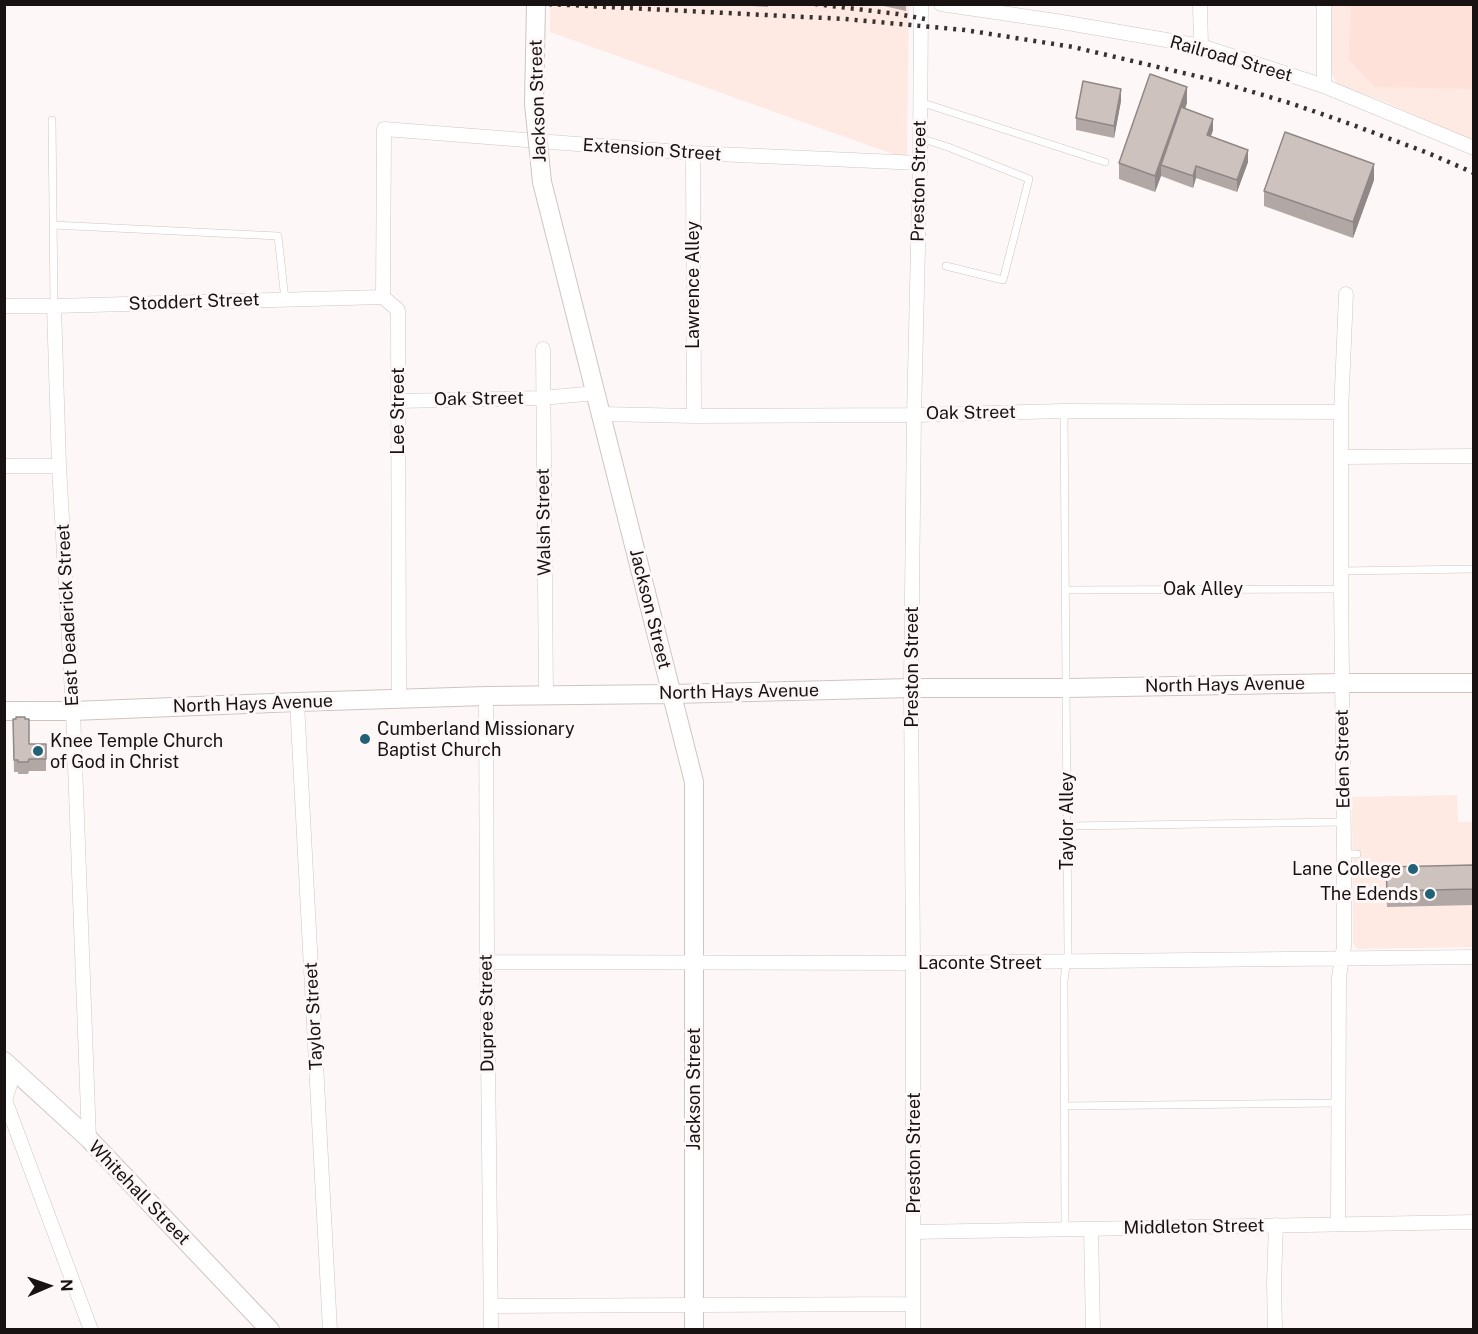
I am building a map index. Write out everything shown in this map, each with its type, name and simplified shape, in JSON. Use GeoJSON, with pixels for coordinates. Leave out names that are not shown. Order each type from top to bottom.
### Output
{"type":"FeatureCollection","features":[{"type":"Feature","properties":{"kind":"street","name":"Jackson Street"},"geometry":{"type":"LineString","coordinates":[[536,4],[534,104],[542,182],[694,782],[694,1329]]}},
{"type":"Feature","properties":{"kind":"street","name":"Preston Street"},"geometry":{"type":"LineString","coordinates":[[913,1329],[911,688],[921,4]]}},
{"type":"Feature","properties":{"kind":"street","name":"Railroad Street"},"geometry":{"type":"LineString","coordinates":[[941,4],[1201,46],[1324,86],[1473,148]]}},
{"type":"Feature","properties":{"kind":"street"},"geometry":{"type":"LineString","coordinates":[[1200,4],[1201,46]]}},
{"type":"Feature","properties":{"kind":"street"},"geometry":{"type":"LineString","coordinates":[[1324,4],[1324,86]]}},
{"type":"Feature","properties":{"kind":"street","name":"Extension Street"},"geometry":{"type":"LineString","coordinates":[[383,297],[384,129],[693,153],[920,164]]}},
{"type":"Feature","properties":{"kind":"street","name":"Lawrence Alley"},"geometry":{"type":"LineString","coordinates":[[693,153],[694,416]]}},
{"type":"Feature","properties":{"kind":"street","name":"Eden Street"},"geometry":{"type":"LineString","coordinates":[[1338,1223],[1338,977],[1344,946],[1351,854],[1344,822],[1341,589],[1341,412],[1346,294]]}},
{"type":"Feature","properties":{"kind":"street","name":"Stoddert Street"},"geometry":{"type":"LineString","coordinates":[[4,306],[383,297]]}},
{"type":"Feature","properties":{"kind":"street","name":"Lee Street"},"geometry":{"type":"LineString","coordinates":[[383,297],[398,310],[399,699]]}},
{"type":"Feature","properties":{"kind":"street","name":"East Deaderick Street"},"geometry":{"type":"LineString","coordinates":[[54,306],[59,466],[73,711],[89,1139]]}},
{"type":"Feature","properties":{"kind":"street","name":"Walsh Street"},"geometry":{"type":"LineString","coordinates":[[543,349],[546,695]]}},
{"type":"Feature","properties":{"kind":"street","name":"Oak Street"},"geometry":{"type":"LineString","coordinates":[[398,401],[542,398],[596,393]]}},
{"type":"Feature","properties":{"kind":"street","name":"Oak Street"},"geometry":{"type":"LineString","coordinates":[[601,414],[694,416],[914,415],[1064,411],[1341,412]]}},
{"type":"Feature","properties":{"kind":"street"},"geometry":{"type":"LineString","coordinates":[[1341,457],[1473,456]]}},
{"type":"Feature","properties":{"kind":"street"},"geometry":{"type":"LineString","coordinates":[[4,466],[59,466]]}},
{"type":"Feature","properties":{"kind":"street","name":"North Hays Avenue"},"geometry":{"type":"LineString","coordinates":[[4,711],[73,711],[486,696],[911,688],[1473,683]]}},
{"type":"Feature","properties":{"kind":"street","name":"Dupree Street"},"geometry":{"type":"LineString","coordinates":[[486,696],[486,962],[491,1329]]}},
{"type":"Feature","properties":{"kind":"street","name":"Taylor Street"},"geometry":{"type":"LineString","coordinates":[[297,702],[330,1329]]}},
{"type":"Feature","properties":{"kind":"street","name":"Laconte Street"},"geometry":{"type":"LineString","coordinates":[[486,962],[913,963],[1473,957]]}},
{"type":"Feature","properties":{"kind":"street"},"geometry":{"type":"LineString","coordinates":[[10,1065],[5,1100],[91,1329]]}},
{"type":"Feature","properties":{"kind":"street","name":"Whitehall Street"},"geometry":{"type":"LineString","coordinates":[[10,1065],[89,1139],[270,1329]]}},
{"type":"Feature","properties":{"kind":"street","name":"Middleton Street"},"geometry":{"type":"LineString","coordinates":[[914,1232],[1473,1222]]}},
{"type":"Feature","properties":{"kind":"street"},"geometry":{"type":"LineString","coordinates":[[1275,1329],[1276,1225]]}},
{"type":"Feature","properties":{"kind":"street"},"geometry":{"type":"LineString","coordinates":[[1092,1229],[1093,1329]]}},
{"type":"Feature","properties":{"kind":"street"},"geometry":{"type":"LineString","coordinates":[[491,1306],[913,1304]]}},
{"type":"Feature","properties":{"kind":"lane"},"geometry":{"type":"LineString","coordinates":[[920,102],[1105,162]]}},
{"type":"Feature","properties":{"kind":"lane"},"geometry":{"type":"LineString","coordinates":[[52,120],[54,306]]}},
{"type":"Feature","properties":{"kind":"lane"},"geometry":{"type":"LineString","coordinates":[[920,138],[1029,179],[1003,280],[946,266]]}},
{"type":"Feature","properties":{"kind":"lane"},"geometry":{"type":"LineString","coordinates":[[53,225],[279,236],[285,300]]}},
{"type":"Feature","properties":{"kind":"lane","name":"Taylor Alley"},"geometry":{"type":"LineString","coordinates":[[1064,411],[1067,688],[1067,962],[1064,980],[1065,1230]]}},
{"type":"Feature","properties":{"kind":"lane"},"geometry":{"type":"LineString","coordinates":[[1341,571],[1473,568]]}},
{"type":"Feature","properties":{"kind":"lane","name":"Oak Alley"},"geometry":{"type":"LineString","coordinates":[[1066,590],[1341,589]]}},
{"type":"Feature","properties":{"kind":"lane"},"geometry":{"type":"LineString","coordinates":[[1067,826],[1344,822]]}},
{"type":"Feature","properties":{"kind":"lane"},"geometry":{"type":"LineString","coordinates":[[1064,1106],[1338,1103]]}},
{"type":"Feature","properties":{"kind":"shaded area"},"geometry":{"type":"Polygon","coordinates":[[[550,5],[909,5],[907,159],[550,32],[550,5]]]}},
{"type":"Feature","properties":{"kind":"shaded area"},"geometry":{"type":"Polygon","coordinates":[[[1330,5],[1473,5],[1473,141],[1383,101],[1337,84],[1332,75],[1330,54],[1330,5]]]}},
{"type":"Feature","properties":{"kind":"shaded area"},"geometry":{"type":"Polygon","coordinates":[[[1351,5],[1473,5],[1473,89],[1375,87],[1349,60],[1351,5]]]}},
{"type":"Feature","properties":{"kind":"shaded area","name":"Lane College"},"geometry":{"type":"Polygon","coordinates":[[[1457,795],[1458,822],[1473,822],[1473,947],[1357,949],[1353,943],[1352,797],[1457,795]]]}},
{"type":"Feature","properties":{"kind":"building"},"geometry":{"type":"Polygon","coordinates":[[[1150,74],[1187,87],[1155,176],[1119,163],[1150,74]]]}},
{"type":"Feature","properties":{"kind":"building"},"geometry":{"type":"Polygon","coordinates":[[[1083,81],[1121,89],[1114,126],[1076,118],[1083,81]]]}},
{"type":"Feature","properties":{"kind":"building"},"geometry":{"type":"Polygon","coordinates":[[[1181,107],[1213,119],[1207,135],[1248,150],[1237,180],[1196,166],[1193,176],[1161,165],[1181,107]]]}},
{"type":"Feature","properties":{"kind":"building"},"geometry":{"type":"Polygon","coordinates":[[[1285,132],[1374,164],[1353,222],[1264,191],[1285,132]]]}},
{"type":"Feature","properties":{"kind":"building"},"geometry":{"type":"Polygon","coordinates":[[[16,717],[29,719],[29,744],[46,744],[46,759],[29,759],[28,762],[14,760],[13,719],[16,717]]]}},
{"type":"Feature","properties":{"kind":"building"},"geometry":{"type":"Polygon","coordinates":[[[1473,865],[1473,889],[1387,891],[1386,867],[1473,865]]]}},
{"type":"Feature","properties":{"kind":"railway"},"geometry":{"type":"LineString","coordinates":[[549,4],[845,19],[965,30],[1073,47],[1209,79],[1293,104],[1428,153],[1474,173]]}},
{"type":"Feature","properties":{"kind":"railway"},"geometry":{"type":"LineString","coordinates":[[815,4],[925,19]]}},
{"type":"Feature","properties":{"kind":"place","name":"Cumberland Missionary Baptist Church"},"geometry":{"type":"Point","coordinates":[365,739]}},
{"type":"Feature","properties":{"kind":"place","name":"Knee Temple Church of God in Christ"},"geometry":{"type":"Point","coordinates":[38,751]}},
{"type":"Feature","properties":{"kind":"place","name":"Lane College"},"geometry":{"type":"Point","coordinates":[1413,869]}},
{"type":"Feature","properties":{"kind":"place","name":"The Edends"},"geometry":{"type":"Point","coordinates":[1430,894]}}]}
